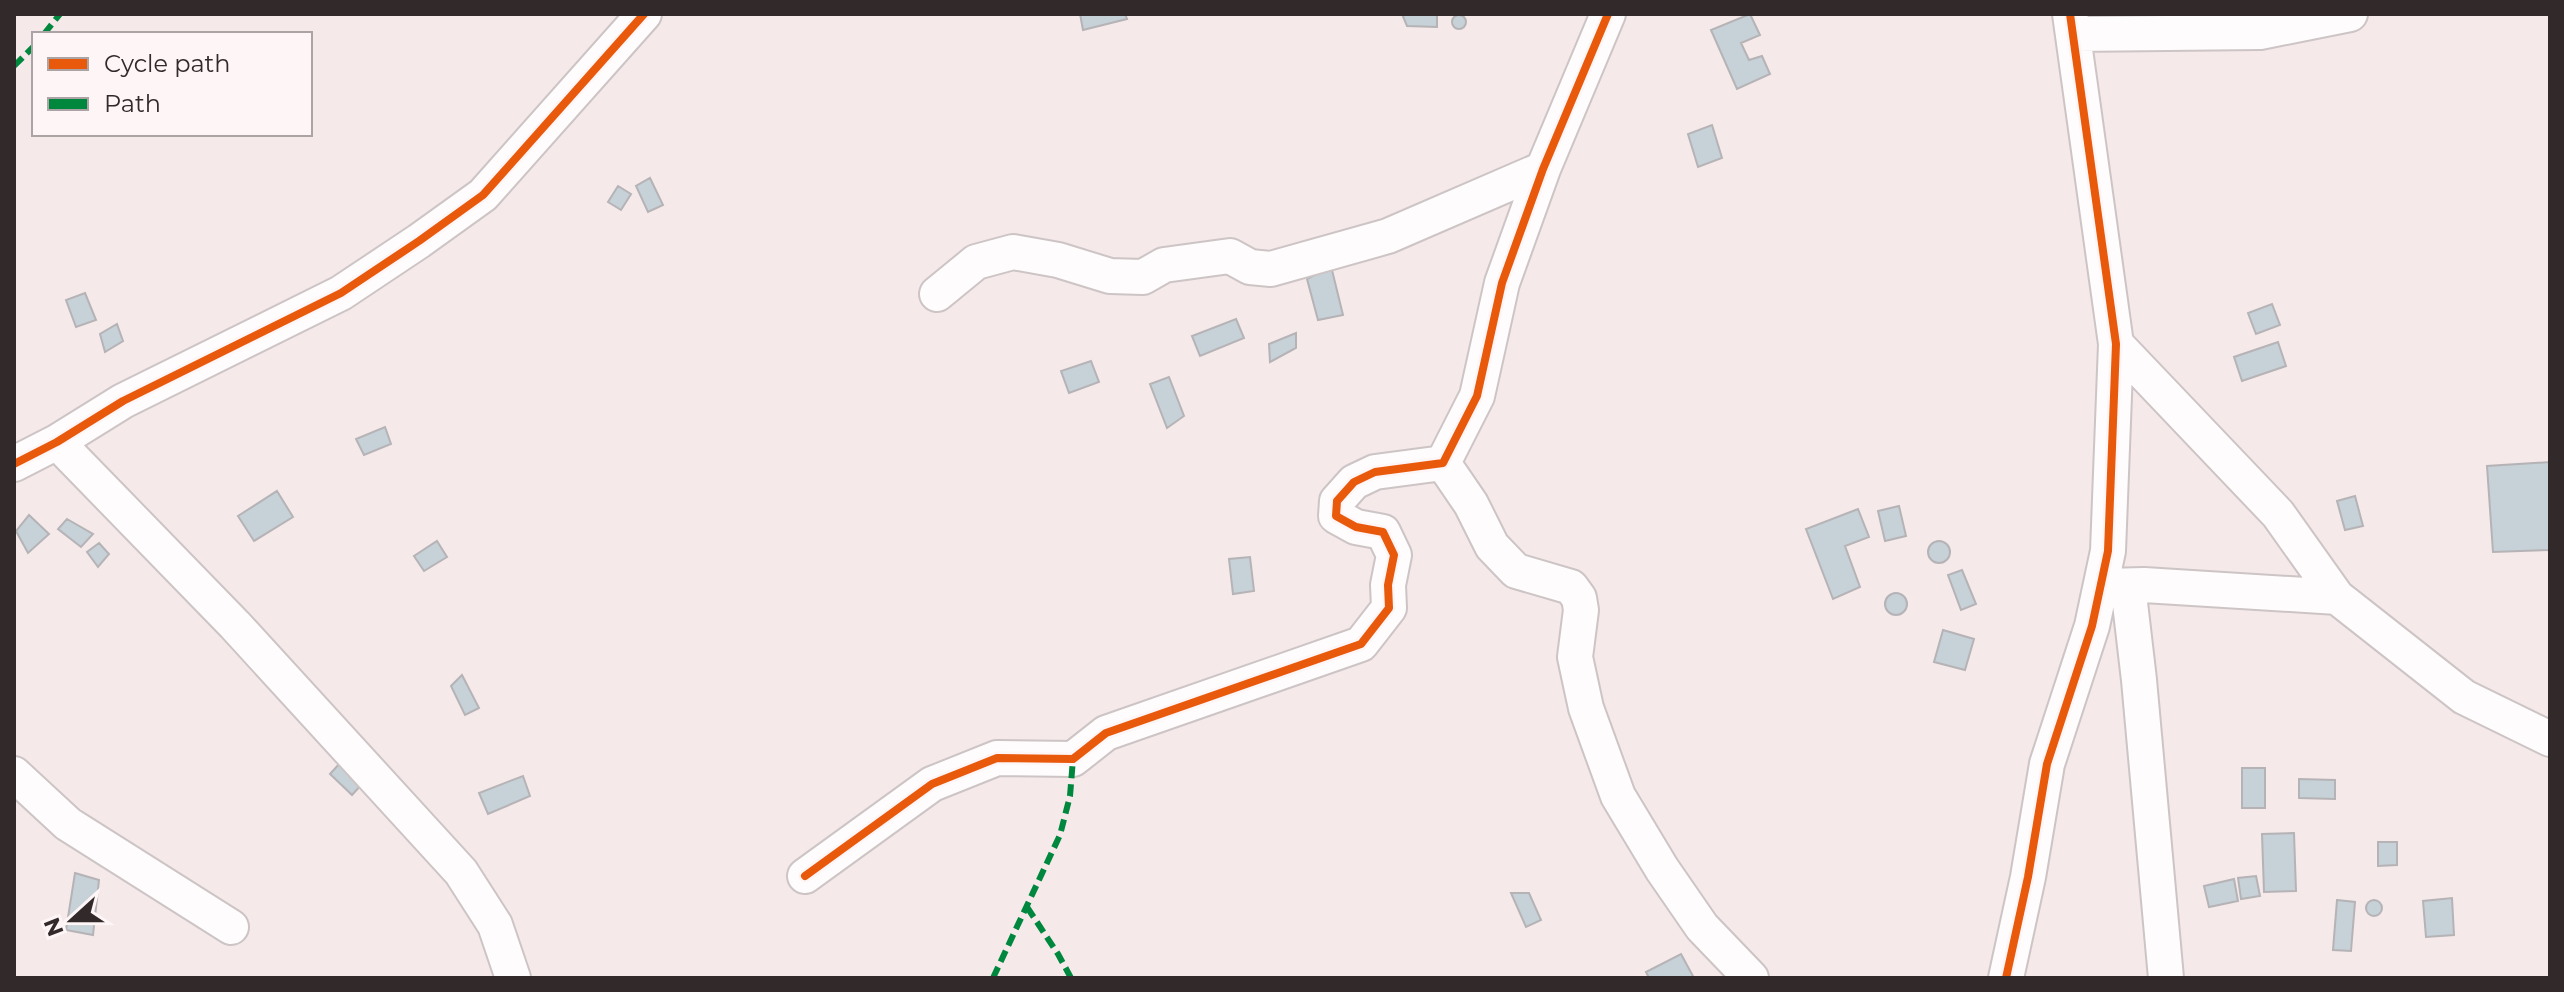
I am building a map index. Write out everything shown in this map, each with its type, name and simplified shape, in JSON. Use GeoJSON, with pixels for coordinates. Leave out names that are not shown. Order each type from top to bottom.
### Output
{"type":"FeatureCollection","features":[{"type":"Feature","properties":{"kind":"street"},"geometry":{"type":"LineString","coordinates":[[14,464],[57,442],[123,401],[341,293],[483,195],[644,14]]}},
{"type":"Feature","properties":{"kind":"street"},"geometry":{"type":"LineString","coordinates":[[1443,463],[1477,396],[1502,283],[1543,169],[1608,14]]}},
{"type":"Feature","properties":{"kind":"street"},"geometry":{"type":"LineString","coordinates":[[2166,978],[2139,680],[2108,551],[2116,344],[2072,24],[2260,32],[2350,14]]}},
{"type":"Feature","properties":{"kind":"street"},"geometry":{"type":"LineString","coordinates":[[937,294],[976,262],[1013,252],[1058,260],[1110,276],[1143,277],[1164,265],[1230,256],[1250,267],[1271,269],[1388,236],[1543,169]]}},
{"type":"Feature","properties":{"kind":"street"},"geometry":{"type":"LineString","coordinates":[[2116,344],[2278,514],[2337,597],[2464,697],[2550,739]]}},
{"type":"Feature","properties":{"kind":"street"},"geometry":{"type":"LineString","coordinates":[[57,442],[235,625],[461,872],[495,925],[513,978]]}},
{"type":"Feature","properties":{"kind":"street"},"geometry":{"type":"LineString","coordinates":[[805,876],[932,784],[997,758],[1073,759],[1106,733],[1361,644],[1389,608],[1388,585],[1394,555],[1383,532],[1356,527],[1336,516],[1337,501],[1354,482],[1375,472],[1443,463]]}},
{"type":"Feature","properties":{"kind":"street"},"geometry":{"type":"LineString","coordinates":[[1443,463],[1471,504],[1492,546],[1516,571],[1571,587],[1579,598],[1581,610],[1575,657],[1586,708],[1618,796],[1702,927],[1751,978]]}},
{"type":"Feature","properties":{"kind":"street"},"geometry":{"type":"LineString","coordinates":[[2114,586],[2337,597]]}},
{"type":"Feature","properties":{"kind":"street"},"geometry":{"type":"LineString","coordinates":[[2006,978],[2028,877],[2047,764],[2092,626],[2114,586]]}},
{"type":"Feature","properties":{"kind":"street"},"geometry":{"type":"LineString","coordinates":[[14,774],[68,824],[231,927]]}},
{"type":"Feature","properties":{"kind":"building"},"geometry":{"type":"Polygon","coordinates":[[[1080,14],[1125,14],[1127,19],[1083,30],[1080,14]]]}},
{"type":"Feature","properties":{"kind":"building"},"geometry":{"type":"Polygon","coordinates":[[[1402,14],[1437,14],[1437,27],[1407,26],[1402,14]]]}},
{"type":"Feature","properties":{"kind":"building"},"geometry":{"type":"Polygon","coordinates":[[[1750,14],[1760,35],[1741,43],[1749,60],[1762,56],[1770,74],[1737,89],[1711,30],[1750,14]]]}},
{"type":"Feature","properties":{"kind":"building"},"geometry":{"type":"Polygon","coordinates":[[[1459,15],[1466,22],[1459,29],[1452,22],[1459,15]]]}},
{"type":"Feature","properties":{"kind":"building"},"geometry":{"type":"Polygon","coordinates":[[[1712,125],[1722,158],[1698,167],[1688,134],[1712,125]]]}},
{"type":"Feature","properties":{"kind":"building"},"geometry":{"type":"Polygon","coordinates":[[[650,178],[663,205],[648,212],[636,186],[650,178]]]}},
{"type":"Feature","properties":{"kind":"building"},"geometry":{"type":"Polygon","coordinates":[[[618,186],[631,194],[621,210],[608,202],[618,186]]]}},
{"type":"Feature","properties":{"kind":"building"},"geometry":{"type":"Polygon","coordinates":[[[1331,266],[1343,315],[1318,320],[1307,279],[1331,266]]]}},
{"type":"Feature","properties":{"kind":"building"},"geometry":{"type":"Polygon","coordinates":[[[85,293],[96,320],[76,327],[66,300],[85,293]]]}},
{"type":"Feature","properties":{"kind":"building"},"geometry":{"type":"Polygon","coordinates":[[[2272,304],[2280,325],[2256,334],[2248,313],[2272,304]]]}},
{"type":"Feature","properties":{"kind":"building"},"geometry":{"type":"Polygon","coordinates":[[[1236,319],[1244,338],[1200,356],[1192,336],[1236,319]]]}},
{"type":"Feature","properties":{"kind":"building"},"geometry":{"type":"Polygon","coordinates":[[[117,324],[123,341],[105,352],[100,334],[117,324]]]}},
{"type":"Feature","properties":{"kind":"building"},"geometry":{"type":"Polygon","coordinates":[[[1296,333],[1296,348],[1270,362],[1269,344],[1296,333]]]}},
{"type":"Feature","properties":{"kind":"building"},"geometry":{"type":"Polygon","coordinates":[[[2278,342],[2286,366],[2242,381],[2234,357],[2278,342]]]}},
{"type":"Feature","properties":{"kind":"building"},"geometry":{"type":"Polygon","coordinates":[[[1091,361],[1099,382],[1069,393],[1061,371],[1091,361]]]}},
{"type":"Feature","properties":{"kind":"building"},"geometry":{"type":"Polygon","coordinates":[[[1169,377],[1184,416],[1167,428],[1150,384],[1169,377]]]}},
{"type":"Feature","properties":{"kind":"building"},"geometry":{"type":"Polygon","coordinates":[[[385,427],[391,444],[364,455],[356,439],[385,427]]]}},
{"type":"Feature","properties":{"kind":"building"},"geometry":{"type":"Polygon","coordinates":[[[2550,462],[2550,550],[2493,552],[2487,466],[2550,462]]]}},
{"type":"Feature","properties":{"kind":"building"},"geometry":{"type":"Polygon","coordinates":[[[277,491],[293,517],[254,541],[238,516],[277,491]]]}},
{"type":"Feature","properties":{"kind":"building"},"geometry":{"type":"Polygon","coordinates":[[[2355,496],[2363,526],[2345,530],[2337,501],[2355,496]]]}},
{"type":"Feature","properties":{"kind":"building"},"geometry":{"type":"Polygon","coordinates":[[[1899,506],[1906,536],[1885,541],[1878,511],[1899,506]]]}},
{"type":"Feature","properties":{"kind":"building"},"geometry":{"type":"Polygon","coordinates":[[[1858,509],[1869,537],[1845,546],[1860,587],[1833,599],[1806,529],[1858,509]]]}},
{"type":"Feature","properties":{"kind":"building"},"geometry":{"type":"Polygon","coordinates":[[[29,515],[49,534],[28,553],[16,531],[29,515]]]}},
{"type":"Feature","properties":{"kind":"building"},"geometry":{"type":"Polygon","coordinates":[[[67,519],[93,534],[81,547],[58,529],[67,519]]]}},
{"type":"Feature","properties":{"kind":"building"},"geometry":{"type":"Polygon","coordinates":[[[437,541],[447,557],[424,571],[414,556],[437,541]]]}},
{"type":"Feature","properties":{"kind":"building"},"geometry":{"type":"Polygon","coordinates":[[[1939,541],[1947,544],[1950,552],[1947,560],[1939,563],[1931,560],[1928,552],[1931,544],[1939,541]]]}},
{"type":"Feature","properties":{"kind":"building"},"geometry":{"type":"Polygon","coordinates":[[[99,543],[109,554],[98,567],[87,552],[99,543]]]}},
{"type":"Feature","properties":{"kind":"building"},"geometry":{"type":"Polygon","coordinates":[[[1250,557],[1254,591],[1233,594],[1229,559],[1250,557]]]}},
{"type":"Feature","properties":{"kind":"building"},"geometry":{"type":"Polygon","coordinates":[[[1962,570],[1976,604],[1961,610],[1948,575],[1962,570]]]}},
{"type":"Feature","properties":{"kind":"building"},"geometry":{"type":"Polygon","coordinates":[[[1896,593],[1904,596],[1907,604],[1904,612],[1896,615],[1888,612],[1885,604],[1888,596],[1896,593]]]}},
{"type":"Feature","properties":{"kind":"building"},"geometry":{"type":"Polygon","coordinates":[[[1943,630],[1974,639],[1965,670],[1934,662],[1943,630]]]}},
{"type":"Feature","properties":{"kind":"building"},"geometry":{"type":"Polygon","coordinates":[[[462,675],[479,708],[465,715],[451,686],[462,675]]]}},
{"type":"Feature","properties":{"kind":"building"},"geometry":{"type":"Polygon","coordinates":[[[340,763],[362,784],[352,795],[330,774],[340,763]]]}},
{"type":"Feature","properties":{"kind":"building"},"geometry":{"type":"Polygon","coordinates":[[[2242,768],[2265,768],[2265,808],[2242,808],[2242,768]]]}},
{"type":"Feature","properties":{"kind":"building"},"geometry":{"type":"Polygon","coordinates":[[[523,776],[530,796],[488,814],[479,793],[523,776]]]}},
{"type":"Feature","properties":{"kind":"building"},"geometry":{"type":"Polygon","coordinates":[[[2299,779],[2335,780],[2335,799],[2299,798],[2299,779]]]}},
{"type":"Feature","properties":{"kind":"building"},"geometry":{"type":"Polygon","coordinates":[[[2294,833],[2296,891],[2264,892],[2262,834],[2294,833]]]}},
{"type":"Feature","properties":{"kind":"building"},"geometry":{"type":"Polygon","coordinates":[[[2378,842],[2397,842],[2397,865],[2378,866],[2378,842]]]}},
{"type":"Feature","properties":{"kind":"building"},"geometry":{"type":"Polygon","coordinates":[[[75,873],[99,880],[93,935],[66,930],[75,873]]]}},
{"type":"Feature","properties":{"kind":"building"},"geometry":{"type":"Polygon","coordinates":[[[2256,876],[2260,896],[2241,899],[2238,878],[2256,876]]]}},
{"type":"Feature","properties":{"kind":"building"},"geometry":{"type":"Polygon","coordinates":[[[2234,879],[2238,901],[2209,907],[2204,886],[2234,879]]]}},
{"type":"Feature","properties":{"kind":"building"},"geometry":{"type":"Polygon","coordinates":[[[1511,893],[1529,893],[1541,920],[1526,927],[1511,893]]]}},
{"type":"Feature","properties":{"kind":"building"},"geometry":{"type":"Polygon","coordinates":[[[2452,898],[2454,935],[2426,937],[2423,901],[2452,898]]]}},
{"type":"Feature","properties":{"kind":"building"},"geometry":{"type":"Polygon","coordinates":[[[2337,900],[2355,902],[2351,951],[2333,950],[2337,900]]]}},
{"type":"Feature","properties":{"kind":"building"},"geometry":{"type":"Polygon","coordinates":[[[2374,900],[2380,902],[2380,914],[2374,916],[2368,914],[2366,908],[2368,902],[2374,900]]]}},
{"type":"Feature","properties":{"kind":"building"},"geometry":{"type":"Polygon","coordinates":[[[1681,954],[1694,978],[1649,978],[1646,972],[1681,954]]]}},
{"type":"Feature","properties":{"kind":"marked path"},"geometry":{"type":"LineString","coordinates":[[46,32],[60,14]]}},
{"type":"Feature","properties":{"kind":"marked path"},"geometry":{"type":"LineString","coordinates":[[14,66],[32,48]]}},
{"type":"Feature","properties":{"kind":"marked path"},"geometry":{"type":"LineString","coordinates":[[993,978],[1060,835],[1070,796],[1073,759]]}},
{"type":"Feature","properties":{"kind":"marked path"},"geometry":{"type":"LineString","coordinates":[[1027,907],[1071,978]]}},
{"type":"Feature","properties":{"kind":"cycle path"},"geometry":{"type":"LineString","coordinates":[[14,464],[57,442],[123,401],[341,293],[419,241],[483,195],[644,14]]}},
{"type":"Feature","properties":{"kind":"cycle path"},"geometry":{"type":"LineString","coordinates":[[805,876],[932,784],[997,758],[1073,759],[1106,733],[1361,644],[1389,608],[1388,585],[1394,555],[1383,532],[1356,527],[1336,516],[1337,501],[1354,482],[1375,472],[1443,463],[1477,396],[1502,283],[1543,169],[1608,14]]}},
{"type":"Feature","properties":{"kind":"cycle path"},"geometry":{"type":"LineString","coordinates":[[2006,978],[2028,877],[2047,764],[2092,626],[2108,551],[2116,344],[2070,14]]}}]}
